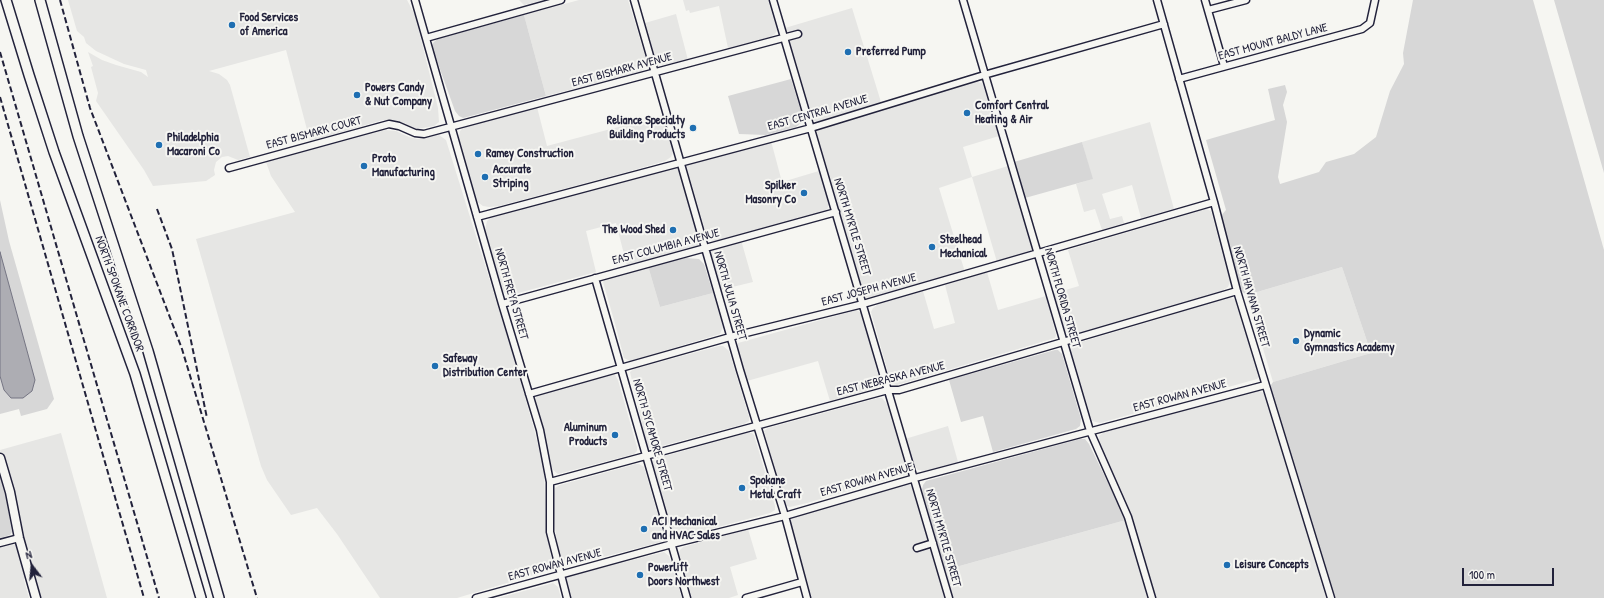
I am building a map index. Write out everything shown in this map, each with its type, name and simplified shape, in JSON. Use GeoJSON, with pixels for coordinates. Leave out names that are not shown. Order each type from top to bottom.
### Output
{"type":"FeatureCollection","features":[{"type":"Feature","properties":{"kind":"highway","name":"NORTH SPOKANE CORRIDOR"},"geometry":{"type":"LineString","coordinates":[[6,0],[28,74],[54,152],[135,374],[201,598]]}},
{"type":"Feature","properties":{"kind":"highway","name":"NORTH SPOKANE CORRIDOR"},"geometry":{"type":"LineString","coordinates":[[40,0],[78,136],[148,351],[218,598]]}},
{"type":"Feature","properties":{"kind":"main road"},"geometry":{"type":"LineString","coordinates":[[0,458],[10,492],[19,538],[36,598]]}},
{"type":"Feature","properties":{"kind":"street","name":"NORTH FREYA STREET"},"geometry":{"type":"LineString","coordinates":[[415,0],[450,127],[540,430],[550,482],[550,532],[567,598]]}},
{"type":"Feature","properties":{"kind":"street"},"geometry":{"type":"LineString","coordinates":[[426,38],[561,0]]}},
{"type":"Feature","properties":{"kind":"street","name":"NORTH JULIA STREET"},"geometry":{"type":"LineString","coordinates":[[634,0],[682,162],[730,337],[785,516],[807,598]]}},
{"type":"Feature","properties":{"kind":"street","name":"NORTH MYRTLE STREET"},"geometry":{"type":"LineString","coordinates":[[773,0],[915,478],[949,598]]}},
{"type":"Feature","properties":{"kind":"street","name":"NORTH FLORIDA STREET"},"geometry":{"type":"LineString","coordinates":[[963,0],[1090,431],[1128,517],[1152,598]]}},
{"type":"Feature","properties":{"kind":"street","name":"NORTH HAVANA STREET"},"geometry":{"type":"LineString","coordinates":[[1157,0],[1214,202],[1237,291],[1331,598]]}},
{"type":"Feature","properties":{"kind":"street"},"geometry":{"type":"LineString","coordinates":[[1205,0],[1224,66]]}},
{"type":"Feature","properties":{"kind":"street"},"geometry":{"type":"LineString","coordinates":[[1208,10],[1246,0]]}},
{"type":"Feature","properties":{"kind":"street","name":"EAST MOUNT BALDY LANE"},"geometry":{"type":"LineString","coordinates":[[1179,79],[1362,29],[1370,23],[1375,0]]}},
{"type":"Feature","properties":{"kind":"street","name":"EAST CENTRAL AVENUE"},"geometry":{"type":"LineString","coordinates":[[477,217],[811,128],[984,74],[1164,24]]}},
{"type":"Feature","properties":{"kind":"street","name":"EAST BISMARK AVENUE"},"geometry":{"type":"LineString","coordinates":[[450,127],[798,34]]}},
{"type":"Feature","properties":{"kind":"street","name":"EAST BISMARK COURT"},"geometry":{"type":"LineString","coordinates":[[229,168],[389,124],[399,126],[415,133],[424,134],[450,127]]}},
{"type":"Feature","properties":{"kind":"street","name":"EAST JOSEPH AVENUE"},"geometry":{"type":"LineString","coordinates":[[529,394],[730,337],[863,304],[1214,202]]}},
{"type":"Feature","properties":{"kind":"street","name":"EAST COLUMBIA AVENUE"},"geometry":{"type":"LineString","coordinates":[[502,304],[836,212]]}},
{"type":"Feature","properties":{"kind":"street","name":"NORTH SYCAMORE STREET"},"geometry":{"type":"LineString","coordinates":[[594,278],[687,598]]}},
{"type":"Feature","properties":{"kind":"street","name":"EAST NEBRASKA AVENUE"},"geometry":{"type":"LineString","coordinates":[[550,482],[888,390],[899,390],[1237,291]]}},
{"type":"Feature","properties":{"kind":"street","name":"EAST ROWAN AVENUE"},"geometry":{"type":"LineString","coordinates":[[476,598],[672,544],[785,516],[915,478],[1265,385]]}},
{"type":"Feature","properties":{"kind":"street"},"geometry":{"type":"LineString","coordinates":[[0,543],[19,538]]}},
{"type":"Feature","properties":{"kind":"street"},"geometry":{"type":"LineString","coordinates":[[917,548],[933,543]]}},
{"type":"Feature","properties":{"kind":"street"},"geometry":{"type":"LineString","coordinates":[[746,598],[802,582]]}},
{"type":"Feature","properties":{"kind":"shaded area"},"geometry":{"type":"Polygon","coordinates":[[[68,0],[407,0],[415,15],[438,108],[439,122],[434,126],[417,129],[401,122],[383,120],[310,141],[286,50],[209,71],[219,74],[227,80],[230,85],[250,157],[238,160],[228,156],[222,157],[216,162],[214,170],[215,175],[206,181],[153,186],[144,170],[96,101],[98,93],[91,67],[93,66],[88,52],[102,60],[141,72],[148,77],[146,70],[124,64],[96,51],[86,43],[84,37],[77,31],[68,0]]]}},
{"type":"Feature","properties":{"kind":"shaded area"},"geometry":{"type":"Polygon","coordinates":[[[519,0],[544,0],[524,5],[519,0]]]}},
{"type":"Feature","properties":{"kind":"shaded area"},"geometry":{"type":"Polygon","coordinates":[[[579,0],[628,0],[647,62],[646,67],[642,71],[546,96],[524,15],[579,0]]]}},
{"type":"Feature","properties":{"kind":"shaded area"},"geometry":{"type":"Polygon","coordinates":[[[683,0],[768,0],[777,30],[775,34],[770,37],[728,48],[719,6],[690,13],[689,10],[686,11],[683,0]]]}},
{"type":"Feature","properties":{"kind":"shaded area"},"geometry":{"type":"Polygon","coordinates":[[[1413,0],[1533,0],[1604,250],[1604,598],[1332,598],[1269,388],[1273,382],[1371,353],[1342,267],[1247,295],[1241,291],[1219,218],[1226,210],[1206,140],[1275,120],[1268,89],[1285,85],[1287,92],[1283,105],[1287,122],[1278,177],[1280,184],[1319,172],[1326,162],[1354,154],[1376,137],[1390,91],[1404,64],[1403,53],[1413,0]]]}},
{"type":"Feature","properties":{"kind":"shaded area"},"geometry":{"type":"Polygon","coordinates":[[[1554,0],[1604,0],[1604,173],[1554,0]]]}},
{"type":"Feature","properties":{"kind":"shaded area"},"geometry":{"type":"Polygon","coordinates":[[[852,8],[881,102],[816,122],[813,120],[808,106],[785,28],[852,8]]]}},
{"type":"Feature","properties":{"kind":"shaded area"},"geometry":{"type":"Polygon","coordinates":[[[676,14],[688,60],[661,65],[656,61],[645,23],[676,14]]]}},
{"type":"Feature","properties":{"kind":"shaded area"},"geometry":{"type":"Polygon","coordinates":[[[524,15],[546,96],[463,118],[459,116],[455,111],[432,47],[433,43],[437,39],[524,15]]]}},
{"type":"Feature","properties":{"kind":"shaded area"},"geometry":{"type":"Polygon","coordinates":[[[791,79],[803,118],[801,123],[796,127],[766,135],[739,134],[728,96],[791,79]]]}},
{"type":"Feature","properties":{"kind":"shaded area"},"geometry":{"type":"Polygon","coordinates":[[[974,81],[982,83],[999,136],[963,147],[972,177],[939,188],[965,272],[867,298],[864,295],[850,252],[832,186],[815,133],[819,128],[974,81]]]}},
{"type":"Feature","properties":{"kind":"shaded area"},"geometry":{"type":"Polygon","coordinates":[[[537,107],[547,146],[663,115],[674,150],[671,157],[665,161],[499,206],[483,206],[476,201],[459,138],[460,131],[463,128],[537,107]]]}},
{"type":"Feature","properties":{"kind":"shaded area"},"geometry":{"type":"Polygon","coordinates":[[[1150,122],[1174,209],[1141,218],[1132,185],[1102,194],[1110,219],[1122,216],[1124,223],[1102,230],[1095,209],[1084,212],[1076,184],[1092,179],[1082,142],[1150,122]]]}},
{"type":"Feature","properties":{"kind":"shaded area"},"geometry":{"type":"Polygon","coordinates":[[[385,130],[396,131],[417,139],[439,135],[446,140],[510,345],[544,470],[546,530],[553,567],[550,570],[457,598],[380,598],[337,534],[317,508],[291,515],[267,480],[261,466],[196,239],[295,212],[271,176],[266,162],[385,130]]]}},
{"type":"Feature","properties":{"kind":"shaded area"},"geometry":{"type":"Polygon","coordinates":[[[771,141],[782,182],[819,171],[829,202],[827,211],[714,241],[710,240],[707,237],[686,165],[688,163],[771,141]]]}},
{"type":"Feature","properties":{"kind":"shaded area"},"geometry":{"type":"Polygon","coordinates":[[[1082,142],[1093,179],[1025,198],[1014,162],[1082,142]]]}},
{"type":"Feature","properties":{"kind":"shaded area"},"geometry":{"type":"Polygon","coordinates":[[[675,166],[680,171],[699,238],[698,246],[692,249],[627,266],[616,223],[586,231],[596,272],[511,295],[506,294],[503,291],[485,230],[487,221],[492,216],[549,199],[675,166]]]}},
{"type":"Feature","properties":{"kind":"shaded area"},"geometry":{"type":"Polygon","coordinates":[[[1008,166],[1032,249],[1031,251],[997,262],[972,177],[1008,166]]]}},
{"type":"Feature","properties":{"kind":"shaded area"},"geometry":{"type":"Polygon","coordinates":[[[0,200],[9,241],[54,399],[47,409],[21,416],[19,409],[0,414],[0,200]]]}},
{"type":"Feature","properties":{"kind":"shaded area"},"geometry":{"type":"Polygon","coordinates":[[[1206,209],[1211,211],[1230,282],[1228,287],[1222,291],[1094,330],[1075,335],[1065,332],[1052,294],[1079,286],[1068,250],[1206,209]]]}},
{"type":"Feature","properties":{"kind":"shaded area"},"geometry":{"type":"Polygon","coordinates":[[[741,240],[753,282],[720,290],[710,252],[712,249],[741,240]]]}},
{"type":"Feature","properties":{"kind":"shaded area"},"geometry":{"type":"Polygon","coordinates":[[[0,252],[35,380],[32,391],[23,398],[11,398],[4,390],[0,376],[0,252]]]}},
{"type":"Feature","properties":{"kind":"shaded area"},"geometry":{"type":"Polygon","coordinates":[[[686,258],[699,259],[704,264],[713,293],[660,307],[648,266],[686,258]]]}},
{"type":"Feature","properties":{"kind":"shaded area"},"geometry":{"type":"Polygon","coordinates":[[[648,266],[660,307],[713,293],[723,327],[720,334],[630,361],[624,358],[603,282],[606,278],[648,266]]]}},
{"type":"Feature","properties":{"kind":"shaded area"},"geometry":{"type":"Polygon","coordinates":[[[1342,267],[1371,353],[1273,382],[1247,295],[1342,267]]]}},
{"type":"Feature","properties":{"kind":"shaded area"},"geometry":{"type":"Polygon","coordinates":[[[987,272],[998,310],[1046,296],[1056,335],[1055,338],[897,385],[891,383],[871,312],[873,308],[880,303],[923,291],[934,329],[955,323],[945,285],[987,272]]]}},
{"type":"Feature","properties":{"kind":"shaded area"},"geometry":{"type":"Polygon","coordinates":[[[1226,297],[1235,299],[1238,304],[1260,376],[1257,379],[1100,423],[1092,421],[1071,351],[1072,347],[1081,342],[1226,297]]]}},
{"type":"Feature","properties":{"kind":"shaded area"},"geometry":{"type":"Polygon","coordinates":[[[857,310],[862,314],[880,382],[880,385],[876,388],[830,401],[818,361],[747,381],[737,346],[738,343],[857,310]]]}},
{"type":"Feature","properties":{"kind":"shaded area"},"geometry":{"type":"Polygon","coordinates":[[[723,346],[729,351],[749,421],[744,424],[654,448],[649,448],[647,445],[630,372],[634,369],[723,346]]]}},
{"type":"Feature","properties":{"kind":"shaded area"},"geometry":{"type":"Polygon","coordinates":[[[1058,350],[1062,354],[1081,419],[1080,426],[1076,429],[993,452],[983,416],[961,422],[949,380],[1058,350]]]}},
{"type":"Feature","properties":{"kind":"shaded area"},"geometry":{"type":"Polygon","coordinates":[[[615,375],[618,380],[637,451],[634,454],[558,474],[552,469],[535,401],[537,395],[615,375]]]}},
{"type":"Feature","properties":{"kind":"shaded area"},"geometry":{"type":"Polygon","coordinates":[[[1258,390],[1265,394],[1326,598],[1155,598],[1132,516],[1100,448],[1099,436],[1104,432],[1258,390]]]}},
{"type":"Feature","properties":{"kind":"shaded area"},"geometry":{"type":"Polygon","coordinates":[[[882,398],[887,404],[908,474],[807,503],[790,507],[785,505],[764,431],[768,428],[882,398]]]}},
{"type":"Feature","properties":{"kind":"shaded area"},"geometry":{"type":"Polygon","coordinates":[[[948,426],[958,462],[924,471],[918,470],[914,465],[905,439],[948,426]]]}},
{"type":"Feature","properties":{"kind":"shaded area"},"geometry":{"type":"Polygon","coordinates":[[[61,433],[107,598],[41,598],[28,551],[23,544],[0,450],[61,433]]]}},
{"type":"Feature","properties":{"kind":"shaded area"},"geometry":{"type":"Polygon","coordinates":[[[747,433],[752,433],[754,435],[775,510],[770,513],[681,537],[674,535],[653,461],[658,458],[747,433]]]}},
{"type":"Feature","properties":{"kind":"shaded area"},"geometry":{"type":"Polygon","coordinates":[[[1080,439],[1085,439],[1089,444],[1126,520],[945,570],[922,490],[926,481],[1080,439]]]}},
{"type":"Feature","properties":{"kind":"shaded area"},"geometry":{"type":"Polygon","coordinates":[[[636,464],[644,467],[664,536],[661,542],[568,566],[562,564],[559,556],[555,528],[553,496],[555,488],[560,485],[636,464]]]}},
{"type":"Feature","properties":{"kind":"shaded area"},"geometry":{"type":"Polygon","coordinates":[[[0,477],[3,482],[12,532],[10,535],[0,538],[0,477]]]}},
{"type":"Feature","properties":{"kind":"shaded area"},"geometry":{"type":"Polygon","coordinates":[[[905,484],[910,485],[912,488],[945,598],[812,598],[790,519],[905,484]]]}},
{"type":"Feature","properties":{"kind":"shaded area"},"geometry":{"type":"Polygon","coordinates":[[[1126,520],[1147,598],[953,598],[945,570],[1126,520]]]}},
{"type":"Feature","properties":{"kind":"shaded area"},"geometry":{"type":"Polygon","coordinates":[[[748,529],[757,559],[730,567],[738,595],[729,598],[692,598],[679,553],[680,550],[683,547],[748,529]]]}},
{"type":"Feature","properties":{"kind":"shaded area"},"geometry":{"type":"Polygon","coordinates":[[[15,544],[25,575],[24,580],[29,598],[0,598],[0,548],[15,544]]]}},
{"type":"Feature","properties":{"kind":"shaded area"},"geometry":{"type":"Polygon","coordinates":[[[664,552],[669,556],[682,598],[570,598],[566,579],[570,576],[664,552]]]}},
{"type":"Feature","properties":{"kind":"shaded area"},"geometry":{"type":"Polygon","coordinates":[[[553,583],[558,587],[561,598],[498,598],[553,583]]]}},
{"type":"Feature","properties":{"kind":"railway"},"geometry":{"type":"LineString","coordinates":[[60,0],[90,108],[182,349],[257,598]]}},
{"type":"Feature","properties":{"kind":"railway"},"geometry":{"type":"LineString","coordinates":[[0,52],[159,598]]}},
{"type":"Feature","properties":{"kind":"railway"},"geometry":{"type":"LineString","coordinates":[[0,97],[144,598]]}},
{"type":"Feature","properties":{"kind":"railway"},"geometry":{"type":"LineString","coordinates":[[157,209],[172,249],[207,418]]}},
{"type":"Feature","properties":{"kind":"place","name":"Food Services of America"},"geometry":{"type":"Point","coordinates":[232,25]}},
{"type":"Feature","properties":{"kind":"place","name":"Preferred Pump"},"geometry":{"type":"Point","coordinates":[848,52]}},
{"type":"Feature","properties":{"kind":"place","name":"Powers Candy & Nut Company"},"geometry":{"type":"Point","coordinates":[357,95]}},
{"type":"Feature","properties":{"kind":"place","name":"Comfort Central Heating & Air"},"geometry":{"type":"Point","coordinates":[967,113]}},
{"type":"Feature","properties":{"kind":"place","name":"Reliance Specialty Building Products"},"geometry":{"type":"Point","coordinates":[693,128]}},
{"type":"Feature","properties":{"kind":"place","name":"Philadelphia Macaroni Co"},"geometry":{"type":"Point","coordinates":[159,145]}},
{"type":"Feature","properties":{"kind":"place","name":"Ramey Construction"},"geometry":{"type":"Point","coordinates":[478,154]}},
{"type":"Feature","properties":{"kind":"place","name":"Proto Manufacturing"},"geometry":{"type":"Point","coordinates":[364,166]}},
{"type":"Feature","properties":{"kind":"place","name":"Accurate Striping"},"geometry":{"type":"Point","coordinates":[485,177]}},
{"type":"Feature","properties":{"kind":"place","name":"Spilker Masonry Co"},"geometry":{"type":"Point","coordinates":[804,193]}},
{"type":"Feature","properties":{"kind":"place","name":"The Wood Shed"},"geometry":{"type":"Point","coordinates":[673,230]}},
{"type":"Feature","properties":{"kind":"place","name":"Steelhead Mechanical"},"geometry":{"type":"Point","coordinates":[932,247]}},
{"type":"Feature","properties":{"kind":"place","name":"Dynamic Gymnastics Academy"},"geometry":{"type":"Point","coordinates":[1296,341]}},
{"type":"Feature","properties":{"kind":"place","name":"Safeway Distribution Center"},"geometry":{"type":"Point","coordinates":[435,366]}},
{"type":"Feature","properties":{"kind":"place","name":"Aluminum Products"},"geometry":{"type":"Point","coordinates":[615,435]}},
{"type":"Feature","properties":{"kind":"place","name":"Spokane Metal Craft"},"geometry":{"type":"Point","coordinates":[742,488]}},
{"type":"Feature","properties":{"kind":"place","name":"ACI Mechanical and HVAC Sales"},"geometry":{"type":"Point","coordinates":[644,529]}},
{"type":"Feature","properties":{"kind":"place","name":"Leisure Concepts"},"geometry":{"type":"Point","coordinates":[1227,565]}},
{"type":"Feature","properties":{"kind":"place","name":"Powerlift Doors Northwest"},"geometry":{"type":"Point","coordinates":[640,575]}}]}
